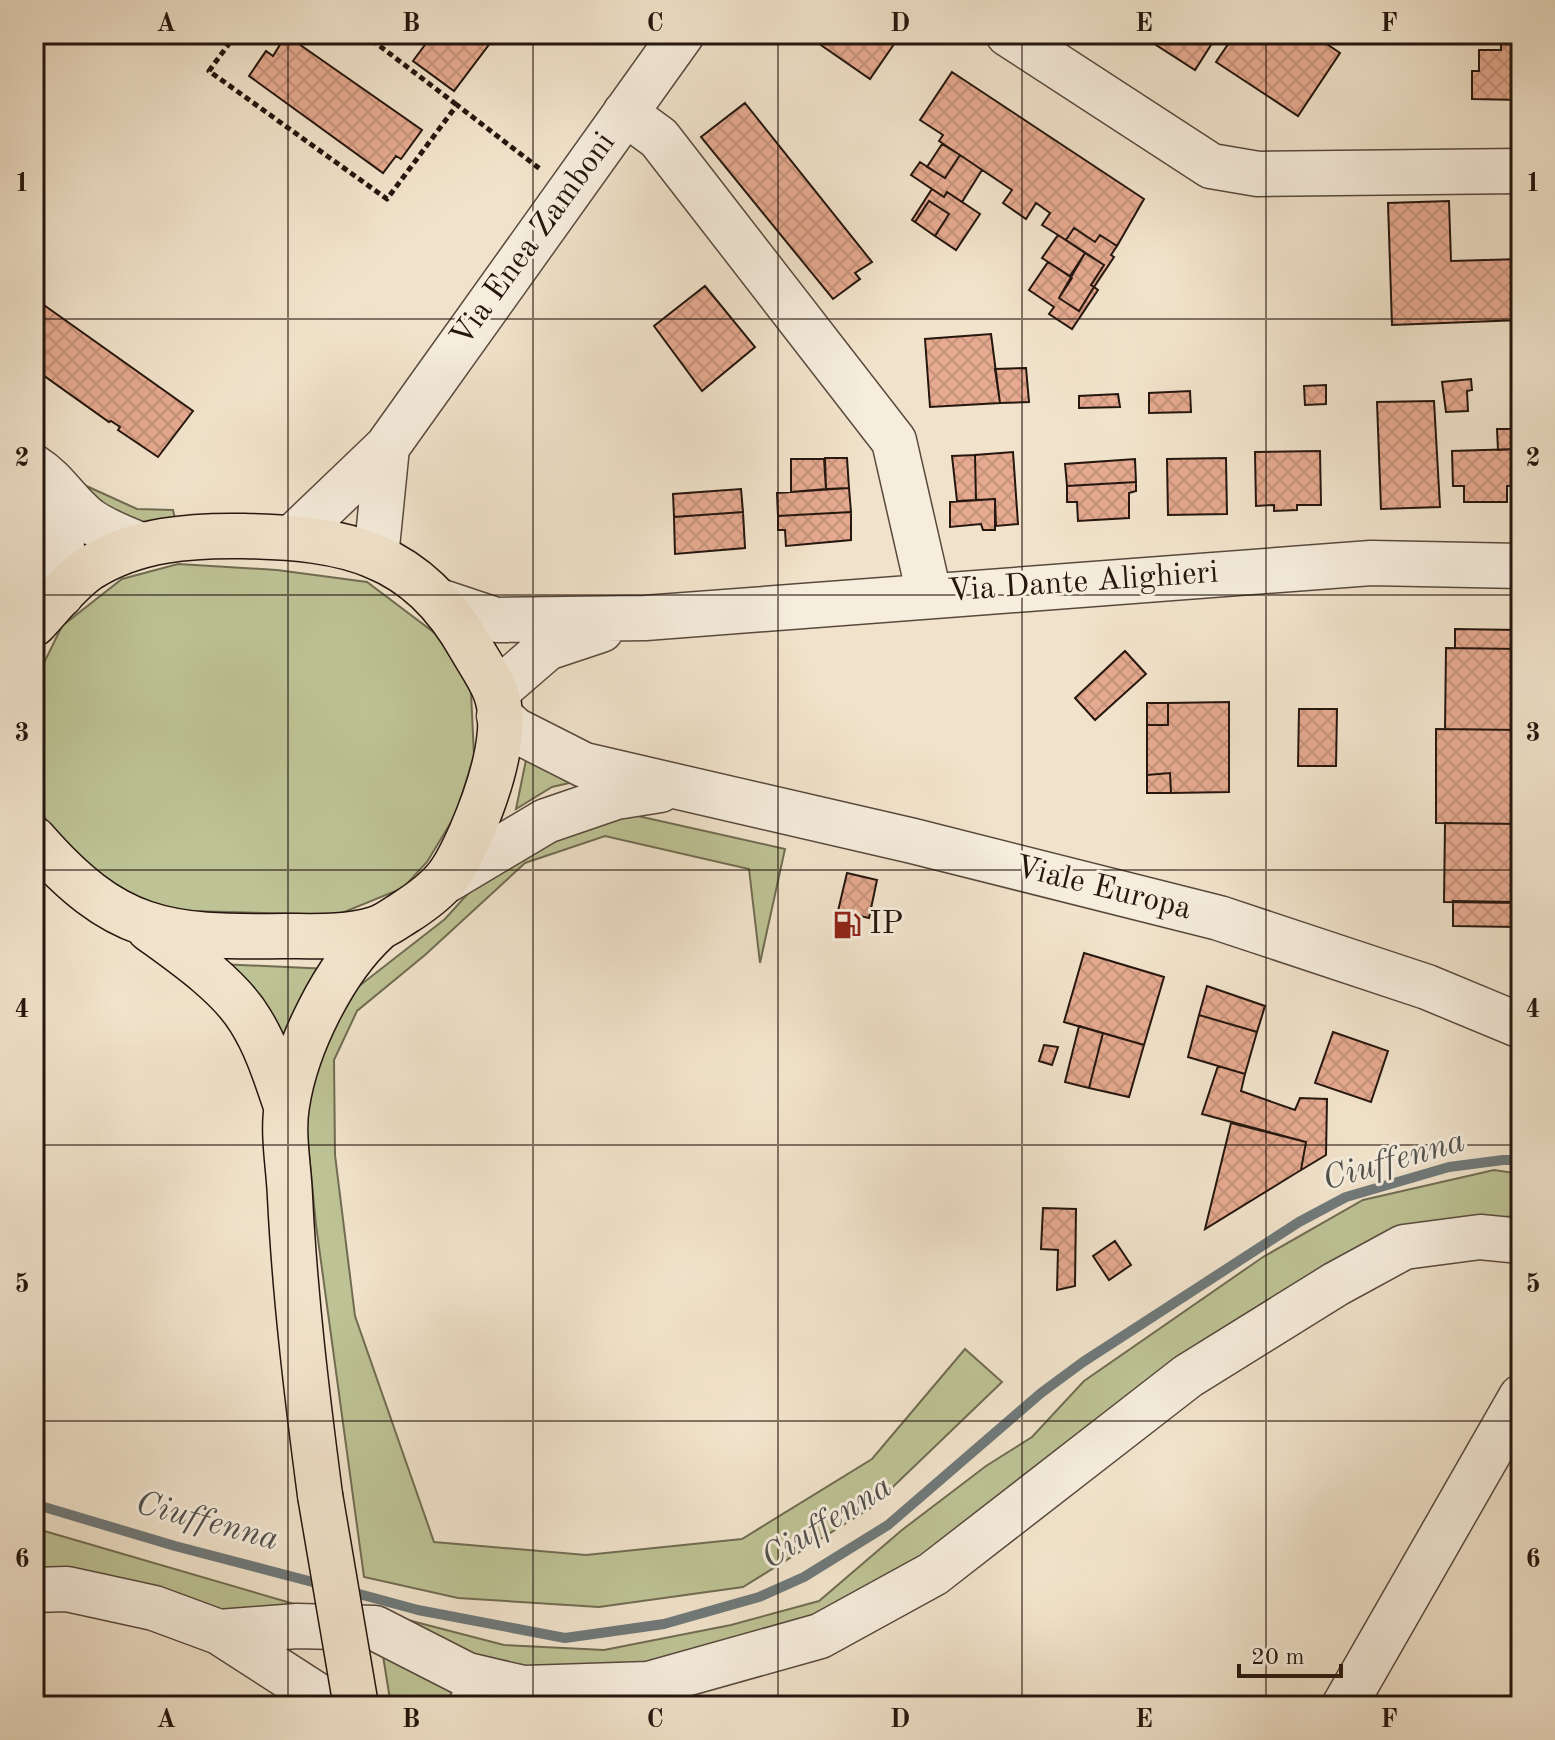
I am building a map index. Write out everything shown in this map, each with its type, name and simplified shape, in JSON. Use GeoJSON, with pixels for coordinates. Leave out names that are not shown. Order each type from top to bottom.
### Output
{"type":"FeatureCollection","features":[{"type":"Feature","properties":{"kind":"main road"},"geometry":{"type":"LineString","coordinates":[[48,610],[89,569],[141,545],[202,535],[293,537],[343,546],[404,570],[442,602],[458,626],[498,704],[497,748],[486,795],[463,853],[447,880],[435,892],[378,929],[361,944],[345,966],[318,1012],[286,1106]]}},
{"type":"Feature","properties":{"kind":"main road"},"geometry":{"type":"LineString","coordinates":[[34,839],[52,860],[95,898],[144,925],[201,970],[249,1018],[267,1053],[286,1106],[295,1267],[320,1495],[356,1706]]}},
{"type":"Feature","properties":{"kind":"main road"},"geometry":{"type":"LineString","coordinates":[[144,925],[188,934],[227,937],[315,936],[378,929]]}},
{"type":"Feature","properties":{"kind":"street","name":"Via Enea Zamboni"},"geometry":{"type":"LineString","coordinates":[[293,537],[387,447],[682,34]]}},
{"type":"Feature","properties":{"kind":"street"},"geometry":{"type":"LineString","coordinates":[[1008,34],[1211,166],[1258,174],[1521,171]]}},
{"type":"Feature","properties":{"kind":"street"},"geometry":{"type":"LineString","coordinates":[[625,113],[659,138],[894,441],[929,594]]}},
{"type":"Feature","properties":{"kind":"street","name":"Via Enea Zamboni"},"geometry":{"type":"LineString","coordinates":[[376,557],[387,447]]}},
{"type":"Feature","properties":{"kind":"street"},"geometry":{"type":"LineString","coordinates":[[35,467],[53,480],[87,519],[141,545]]}},
{"type":"Feature","properties":{"kind":"street"},"geometry":{"type":"LineString","coordinates":[[35,467],[52,503],[62,537],[48,610]]}},
{"type":"Feature","properties":{"kind":"street","name":"Via Dante Alighieri"},"geometry":{"type":"LineString","coordinates":[[442,602],[496,620],[645,618],[929,594],[1371,563],[1521,566]]}},
{"type":"Feature","properties":{"kind":"street","name":"Via Dante Alighieri"},"geometry":{"type":"LineString","coordinates":[[498,704],[547,648],[645,618]]}},
{"type":"Feature","properties":{"kind":"street","name":"Viale Europa"},"geometry":{"type":"LineString","coordinates":[[498,704],[515,730],[584,765],[927,845],[1219,918],[1427,987],[1521,1026]]}},
{"type":"Feature","properties":{"kind":"street","name":"Viale Europa"},"geometry":{"type":"LineString","coordinates":[[447,880],[546,821],[616,797],[675,787]]}},
{"type":"Feature","properties":{"kind":"street"},"geometry":{"type":"LineString","coordinates":[[219,1632],[297,1626],[375,1628],[467,1675],[525,1688],[649,1684],[820,1636],[933,1574],[1188,1376],[1336,1284],[1404,1247],[1480,1237],[1521,1241]]}},
{"type":"Feature","properties":{"kind":"street"},"geometry":{"type":"LineString","coordinates":[[1344,1706],[1521,1397]]}},
{"type":"Feature","properties":{"kind":"street"},"geometry":{"type":"LineString","coordinates":[[34,1590],[67,1589],[154,1608],[219,1632],[329,1703],[344,1706]]}},
{"type":"Feature","properties":{"kind":"street"},"geometry":{"type":"LineString","coordinates":[[470,1706],[525,1688]]}},
{"type":"Feature","properties":{"kind":"path"},"geometry":{"type":"LineString","coordinates":[[236,34],[209,71],[387,199],[457,105]]}},
{"type":"Feature","properties":{"kind":"path"},"geometry":{"type":"LineString","coordinates":[[364,34],[568,191]]}},
{"type":"Feature","properties":{"kind":"green space"},"geometry":{"type":"Polygon","coordinates":[[[82,484],[137,509],[173,510],[175,519],[138,526],[108,519],[82,484]]]}},
{"type":"Feature","properties":{"kind":"green space"},"geometry":{"type":"Polygon","coordinates":[[[178,564],[277,570],[367,582],[440,637],[471,692],[474,756],[456,814],[427,862],[403,888],[337,915],[150,910],[109,888],[59,840],[34,801],[34,696],[37,677],[62,626],[122,579],[178,564]]]}},
{"type":"Feature","properties":{"kind":"green space"},"geometry":{"type":"Polygon","coordinates":[[[527,755],[591,778],[552,787],[516,809],[527,755]]]}},
{"type":"Feature","properties":{"kind":"green space"},"geometry":{"type":"Polygon","coordinates":[[[611,810],[785,849],[760,963],[749,869],[605,836],[525,863],[425,955],[357,1011],[334,1060],[335,1155],[355,1316],[434,1542],[586,1555],[742,1539],[872,1459],[965,1349],[1002,1382],[872,1507],[743,1587],[599,1607],[458,1598],[364,1577],[316,1225],[303,1091],[336,1004],[445,919],[492,867],[611,810]]]}},
{"type":"Feature","properties":{"kind":"green space"},"geometry":{"type":"Polygon","coordinates":[[[219,964],[329,969],[281,1055],[219,964]]]}},
{"type":"Feature","properties":{"kind":"green space"},"geometry":{"type":"Polygon","coordinates":[[[1494,1170],[1521,1174],[1521,1215],[1413,1229],[893,1581],[815,1623],[682,1664],[483,1668],[377,1612],[504,1645],[604,1650],[731,1625],[819,1601],[902,1530],[986,1466],[1032,1437],[1084,1381],[1263,1257],[1363,1200],[1494,1170]]]}},
{"type":"Feature","properties":{"kind":"green space"},"geometry":{"type":"Polygon","coordinates":[[[34,1528],[308,1608],[223,1621],[34,1578],[34,1528]]]}},
{"type":"Feature","properties":{"kind":"green space"},"geometry":{"type":"Polygon","coordinates":[[[381,1643],[479,1693],[391,1706],[381,1643]]]}},
{"type":"Feature","properties":{"kind":"building"},"geometry":{"type":"Polygon","coordinates":[[[433,34],[497,34],[454,91],[413,61],[433,34]]]}},
{"type":"Feature","properties":{"kind":"building"},"geometry":{"type":"Polygon","coordinates":[[[805,34],[901,34],[870,79],[805,34]]]}},
{"type":"Feature","properties":{"kind":"building"},"geometry":{"type":"Polygon","coordinates":[[[1139,34],[1218,34],[1195,70],[1139,34]]]}},
{"type":"Feature","properties":{"kind":"building"},"geometry":{"type":"Polygon","coordinates":[[[1235,34],[1312,34],[1340,53],[1298,116],[1216,62],[1235,34]]]}},
{"type":"Feature","properties":{"kind":"building"},"geometry":{"type":"Polygon","coordinates":[[[1501,34],[1521,34],[1521,100],[1472,99],[1472,71],[1479,71],[1479,50],[1501,50],[1501,34]]]}},
{"type":"Feature","properties":{"kind":"building"},"geometry":{"type":"Polygon","coordinates":[[[286,35],[422,130],[401,159],[396,156],[383,173],[249,76],[266,51],[273,56],[286,35]]]}},
{"type":"Feature","properties":{"kind":"building"},"geometry":{"type":"Polygon","coordinates":[[[952,72],[1144,199],[1117,246],[1100,235],[1095,242],[1074,228],[1066,240],[1042,225],[1050,213],[1036,203],[1026,219],[1003,203],[1012,190],[939,141],[943,135],[920,120],[952,72]]]}},
{"type":"Feature","properties":{"kind":"building"},"geometry":{"type":"Polygon","coordinates":[[[745,103],[872,262],[855,273],[860,279],[833,299],[701,137],[745,103]]]}},
{"type":"Feature","properties":{"kind":"building"},"geometry":{"type":"Polygon","coordinates":[[[942,144],[960,155],[945,178],[927,167],[942,144]]]}},
{"type":"Feature","properties":{"kind":"building"},"geometry":{"type":"Polygon","coordinates":[[[960,155],[982,170],[962,202],[947,192],[944,197],[911,175],[920,162],[945,178],[960,155]]]}},
{"type":"Feature","properties":{"kind":"building"},"geometry":{"type":"Polygon","coordinates":[[[932,189],[944,197],[947,192],[980,214],[956,250],[935,236],[949,214],[929,201],[915,222],[912,220],[932,189]]]}},
{"type":"Feature","properties":{"kind":"building"},"geometry":{"type":"Polygon","coordinates":[[[929,201],[949,214],[935,236],[915,222],[929,201]]]}},
{"type":"Feature","properties":{"kind":"building"},"geometry":{"type":"Polygon","coordinates":[[[1449,201],[1451,261],[1521,259],[1521,320],[1392,325],[1388,203],[1449,201]]]}},
{"type":"Feature","properties":{"kind":"building"},"geometry":{"type":"Polygon","coordinates":[[[1074,228],[1095,242],[1100,235],[1117,246],[1111,255],[1114,257],[1094,287],[1091,285],[1104,265],[1066,240],[1074,228]]]}},
{"type":"Feature","properties":{"kind":"building"},"geometry":{"type":"Polygon","coordinates":[[[1058,235],[1085,253],[1070,276],[1042,258],[1058,235]]]}},
{"type":"Feature","properties":{"kind":"building"},"geometry":{"type":"Polygon","coordinates":[[[1085,253],[1104,265],[1079,311],[1059,298],[1085,253]]]}},
{"type":"Feature","properties":{"kind":"building"},"geometry":{"type":"Polygon","coordinates":[[[1048,262],[1072,278],[1059,298],[1079,311],[1094,287],[1098,290],[1072,329],[1049,314],[1054,307],[1029,290],[1048,262]]]}},
{"type":"Feature","properties":{"kind":"building"},"geometry":{"type":"Polygon","coordinates":[[[705,286],[755,347],[702,391],[654,326],[705,286]]]}},
{"type":"Feature","properties":{"kind":"building"},"geometry":{"type":"Polygon","coordinates":[[[34,298],[193,411],[158,457],[43,375],[44,372],[34,365],[34,298]]]}},
{"type":"Feature","properties":{"kind":"building"},"geometry":{"type":"Polygon","coordinates":[[[991,334],[1000,403],[930,407],[925,339],[991,334]]]}},
{"type":"Feature","properties":{"kind":"building"},"geometry":{"type":"Polygon","coordinates":[[[1026,368],[1029,402],[1000,403],[995,369],[1026,368]]]}},
{"type":"Feature","properties":{"kind":"building"},"geometry":{"type":"Polygon","coordinates":[[[1471,379],[1472,390],[1467,391],[1468,411],[1446,412],[1442,382],[1471,379]]]}},
{"type":"Feature","properties":{"kind":"building"},"geometry":{"type":"Polygon","coordinates":[[[1326,385],[1326,404],[1305,405],[1304,386],[1326,385]]]}},
{"type":"Feature","properties":{"kind":"building"},"geometry":{"type":"Polygon","coordinates":[[[1190,391],[1191,412],[1149,413],[1149,393],[1190,391]]]}},
{"type":"Feature","properties":{"kind":"building"},"geometry":{"type":"Polygon","coordinates":[[[1118,394],[1120,407],[1079,408],[1079,396],[1118,394]]]}},
{"type":"Feature","properties":{"kind":"building"},"geometry":{"type":"Polygon","coordinates":[[[1434,401],[1440,507],[1381,509],[1377,402],[1434,401]]]}},
{"type":"Feature","properties":{"kind":"building"},"geometry":{"type":"Polygon","coordinates":[[[1497,429],[1514,429],[1516,449],[1498,450],[1497,429]]]}},
{"type":"Feature","properties":{"kind":"building"},"geometry":{"type":"Polygon","coordinates":[[[1516,449],[1516,486],[1507,486],[1507,502],[1464,502],[1464,486],[1453,486],[1452,451],[1516,449]]]}},
{"type":"Feature","properties":{"kind":"building"},"geometry":{"type":"Polygon","coordinates":[[[1320,451],[1321,505],[1297,505],[1297,510],[1274,511],[1274,505],[1256,506],[1255,452],[1320,451]]]}},
{"type":"Feature","properties":{"kind":"building"},"geometry":{"type":"Polygon","coordinates":[[[1013,452],[1018,524],[996,526],[995,499],[976,500],[975,455],[1013,452]]]}},
{"type":"Feature","properties":{"kind":"building"},"geometry":{"type":"Polygon","coordinates":[[[975,455],[976,500],[957,501],[952,456],[975,455]]]}},
{"type":"Feature","properties":{"kind":"building"},"geometry":{"type":"Polygon","coordinates":[[[825,458],[847,458],[849,488],[826,489],[825,458]]]}},
{"type":"Feature","properties":{"kind":"building"},"geometry":{"type":"Polygon","coordinates":[[[1226,458],[1227,514],[1168,515],[1167,459],[1226,458]]]}},
{"type":"Feature","properties":{"kind":"building"},"geometry":{"type":"Polygon","coordinates":[[[791,459],[824,459],[826,489],[791,492],[791,459]]]}},
{"type":"Feature","properties":{"kind":"building"},"geometry":{"type":"Polygon","coordinates":[[[1135,459],[1136,482],[1067,486],[1065,464],[1135,459]]]}},
{"type":"Feature","properties":{"kind":"building"},"geometry":{"type":"Polygon","coordinates":[[[1136,482],[1136,491],[1129,493],[1129,518],[1078,521],[1077,502],[1067,502],[1067,486],[1136,482]]]}},
{"type":"Feature","properties":{"kind":"building"},"geometry":{"type":"Polygon","coordinates":[[[849,488],[851,512],[778,516],[777,493],[849,488]]]}},
{"type":"Feature","properties":{"kind":"building"},"geometry":{"type":"Polygon","coordinates":[[[741,489],[743,512],[674,517],[673,494],[741,489]]]}},
{"type":"Feature","properties":{"kind":"building"},"geometry":{"type":"Polygon","coordinates":[[[995,499],[995,530],[983,530],[981,524],[950,527],[950,502],[995,499]]]}},
{"type":"Feature","properties":{"kind":"building"},"geometry":{"type":"Polygon","coordinates":[[[743,512],[745,548],[675,554],[674,517],[743,512]]]}},
{"type":"Feature","properties":{"kind":"building"},"geometry":{"type":"Polygon","coordinates":[[[851,512],[851,540],[786,546],[785,530],[778,530],[778,516],[851,512]]]}},
{"type":"Feature","properties":{"kind":"building"},"geometry":{"type":"Polygon","coordinates":[[[1455,629],[1518,630],[1518,649],[1455,648],[1455,629]]]}},
{"type":"Feature","properties":{"kind":"building"},"geometry":{"type":"Polygon","coordinates":[[[1446,648],[1521,649],[1521,730],[1445,729],[1446,648]]]}},
{"type":"Feature","properties":{"kind":"building"},"geometry":{"type":"Polygon","coordinates":[[[1125,651],[1146,674],[1095,720],[1075,698],[1125,651]]]}},
{"type":"Feature","properties":{"kind":"building"},"geometry":{"type":"Polygon","coordinates":[[[1229,702],[1229,792],[1171,793],[1170,773],[1147,775],[1147,725],[1168,725],[1168,703],[1229,702]]]}},
{"type":"Feature","properties":{"kind":"building"},"geometry":{"type":"Polygon","coordinates":[[[1147,703],[1168,703],[1168,725],[1147,725],[1147,703]]]}},
{"type":"Feature","properties":{"kind":"building"},"geometry":{"type":"Polygon","coordinates":[[[1299,709],[1337,709],[1336,766],[1298,766],[1299,709]]]}},
{"type":"Feature","properties":{"kind":"building"},"geometry":{"type":"Polygon","coordinates":[[[1436,729],[1521,730],[1521,824],[1436,823],[1436,729]]]}},
{"type":"Feature","properties":{"kind":"building"},"geometry":{"type":"Polygon","coordinates":[[[1170,773],[1171,793],[1147,793],[1147,775],[1170,773]]]}},
{"type":"Feature","properties":{"kind":"building"},"geometry":{"type":"Polygon","coordinates":[[[1445,823],[1521,824],[1521,903],[1444,902],[1445,823]]]}},
{"type":"Feature","properties":{"kind":"building"},"geometry":{"type":"Polygon","coordinates":[[[847,873],[877,880],[869,918],[838,911],[847,873]]]}},
{"type":"Feature","properties":{"kind":"building"},"geometry":{"type":"Polygon","coordinates":[[[1453,901],[1516,902],[1516,927],[1453,926],[1453,901]]]}},
{"type":"Feature","properties":{"kind":"building"},"geometry":{"type":"Polygon","coordinates":[[[1084,953],[1164,977],[1144,1045],[1064,1022],[1084,953]]]}},
{"type":"Feature","properties":{"kind":"building"},"geometry":{"type":"Polygon","coordinates":[[[1207,986],[1265,1006],[1257,1032],[1199,1015],[1207,986]]]}},
{"type":"Feature","properties":{"kind":"building"},"geometry":{"type":"Polygon","coordinates":[[[1199,1015],[1257,1032],[1245,1074],[1188,1057],[1199,1015]]]}},
{"type":"Feature","properties":{"kind":"building"},"geometry":{"type":"Polygon","coordinates":[[[1079,1026],[1103,1033],[1089,1088],[1065,1082],[1079,1026]]]}},
{"type":"Feature","properties":{"kind":"building"},"geometry":{"type":"Polygon","coordinates":[[[1333,1032],[1388,1051],[1371,1102],[1315,1083],[1333,1032]]]}},
{"type":"Feature","properties":{"kind":"building"},"geometry":{"type":"Polygon","coordinates":[[[1103,1033],[1144,1045],[1129,1097],[1089,1088],[1103,1033]]]}},
{"type":"Feature","properties":{"kind":"building"},"geometry":{"type":"Polygon","coordinates":[[[1044,1045],[1058,1047],[1052,1065],[1039,1061],[1044,1045]]]}},
{"type":"Feature","properties":{"kind":"building"},"geometry":{"type":"Polygon","coordinates":[[[1218,1066],[1245,1074],[1241,1091],[1295,1110],[1300,1098],[1327,1099],[1326,1155],[1301,1170],[1306,1142],[1202,1114],[1218,1066]]]}},
{"type":"Feature","properties":{"kind":"building"},"geometry":{"type":"Polygon","coordinates":[[[1231,1123],[1306,1142],[1301,1170],[1205,1229],[1231,1123]]]}},
{"type":"Feature","properties":{"kind":"building"},"geometry":{"type":"Polygon","coordinates":[[[1043,1208],[1076,1209],[1075,1286],[1057,1290],[1058,1250],[1041,1249],[1043,1208]]]}},
{"type":"Feature","properties":{"kind":"building"},"geometry":{"type":"Polygon","coordinates":[[[1115,1241],[1131,1265],[1109,1280],[1093,1256],[1115,1241]]]}},
{"type":"Feature","properties":{"kind":"waterway","name":"Ciuffenna"},"geometry":{"type":"LineString","coordinates":[[348,1591],[418,1610],[565,1638],[664,1624],[759,1597],[804,1577],[888,1525],[1041,1393],[1083,1362],[1299,1222],[1346,1197],[1449,1167],[1521,1160]]}},
{"type":"Feature","properties":{"kind":"waterway","name":"Ciuffenna"},"geometry":{"type":"LineString","coordinates":[[34,1504],[175,1546],[324,1585]]}},
{"type":"Feature","properties":{"kind":"place","name":"IP"},"geometry":{"type":"Point","coordinates":[847,925]}}]}
